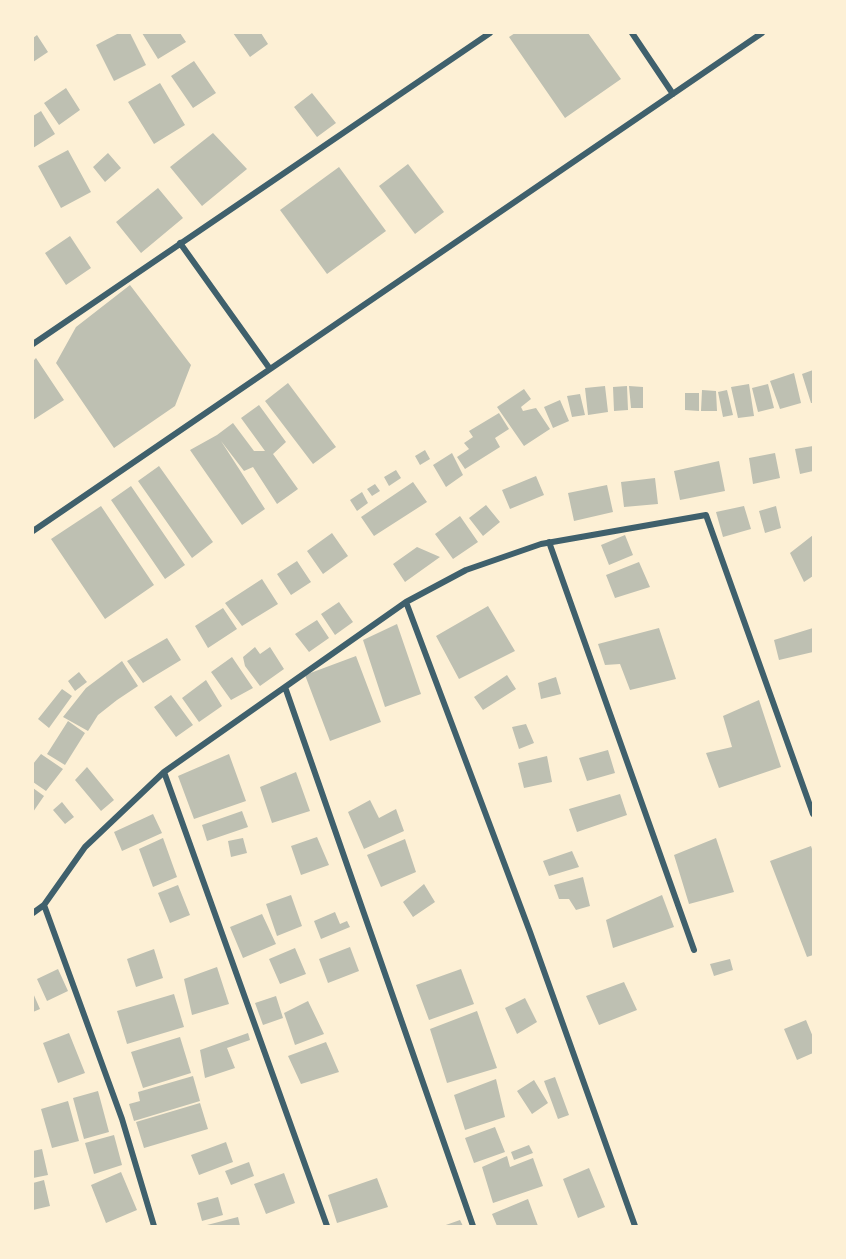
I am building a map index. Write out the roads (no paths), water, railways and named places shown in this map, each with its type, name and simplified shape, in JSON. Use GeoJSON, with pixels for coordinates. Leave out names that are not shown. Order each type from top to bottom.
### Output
{"type":"FeatureCollection","features":[{"type":"Feature","properties":{"kind":"street"},"geometry":{"type":"LineString","coordinates":[[33,344],[490,33]]}},
{"type":"Feature","properties":{"kind":"street"},"geometry":{"type":"LineString","coordinates":[[632,33],[672,94]]}},
{"type":"Feature","properties":{"kind":"street"},"geometry":{"type":"LineString","coordinates":[[33,531],[762,33]]}},
{"type":"Feature","properties":{"kind":"street"},"geometry":{"type":"LineString","coordinates":[[180,243],[270,369]]}},
{"type":"Feature","properties":{"kind":"street"},"geometry":{"type":"LineString","coordinates":[[33,913],[44,905],[85,847],[164,772],[406,602],[466,570],[549,542],[706,515],[813,814]]}},
{"type":"Feature","properties":{"kind":"street"},"geometry":{"type":"LineString","coordinates":[[549,542],[694,950]]}},
{"type":"Feature","properties":{"kind":"street"},"geometry":{"type":"LineString","coordinates":[[406,602],[530,932],[635,1226]]}},
{"type":"Feature","properties":{"kind":"street"},"geometry":{"type":"LineString","coordinates":[[285,687],[473,1226]]}},
{"type":"Feature","properties":{"kind":"street"},"geometry":{"type":"LineString","coordinates":[[164,772],[327,1226]]}},
{"type":"Feature","properties":{"kind":"street"},"geometry":{"type":"LineString","coordinates":[[44,905],[122,1119],[154,1226]]}}]}
